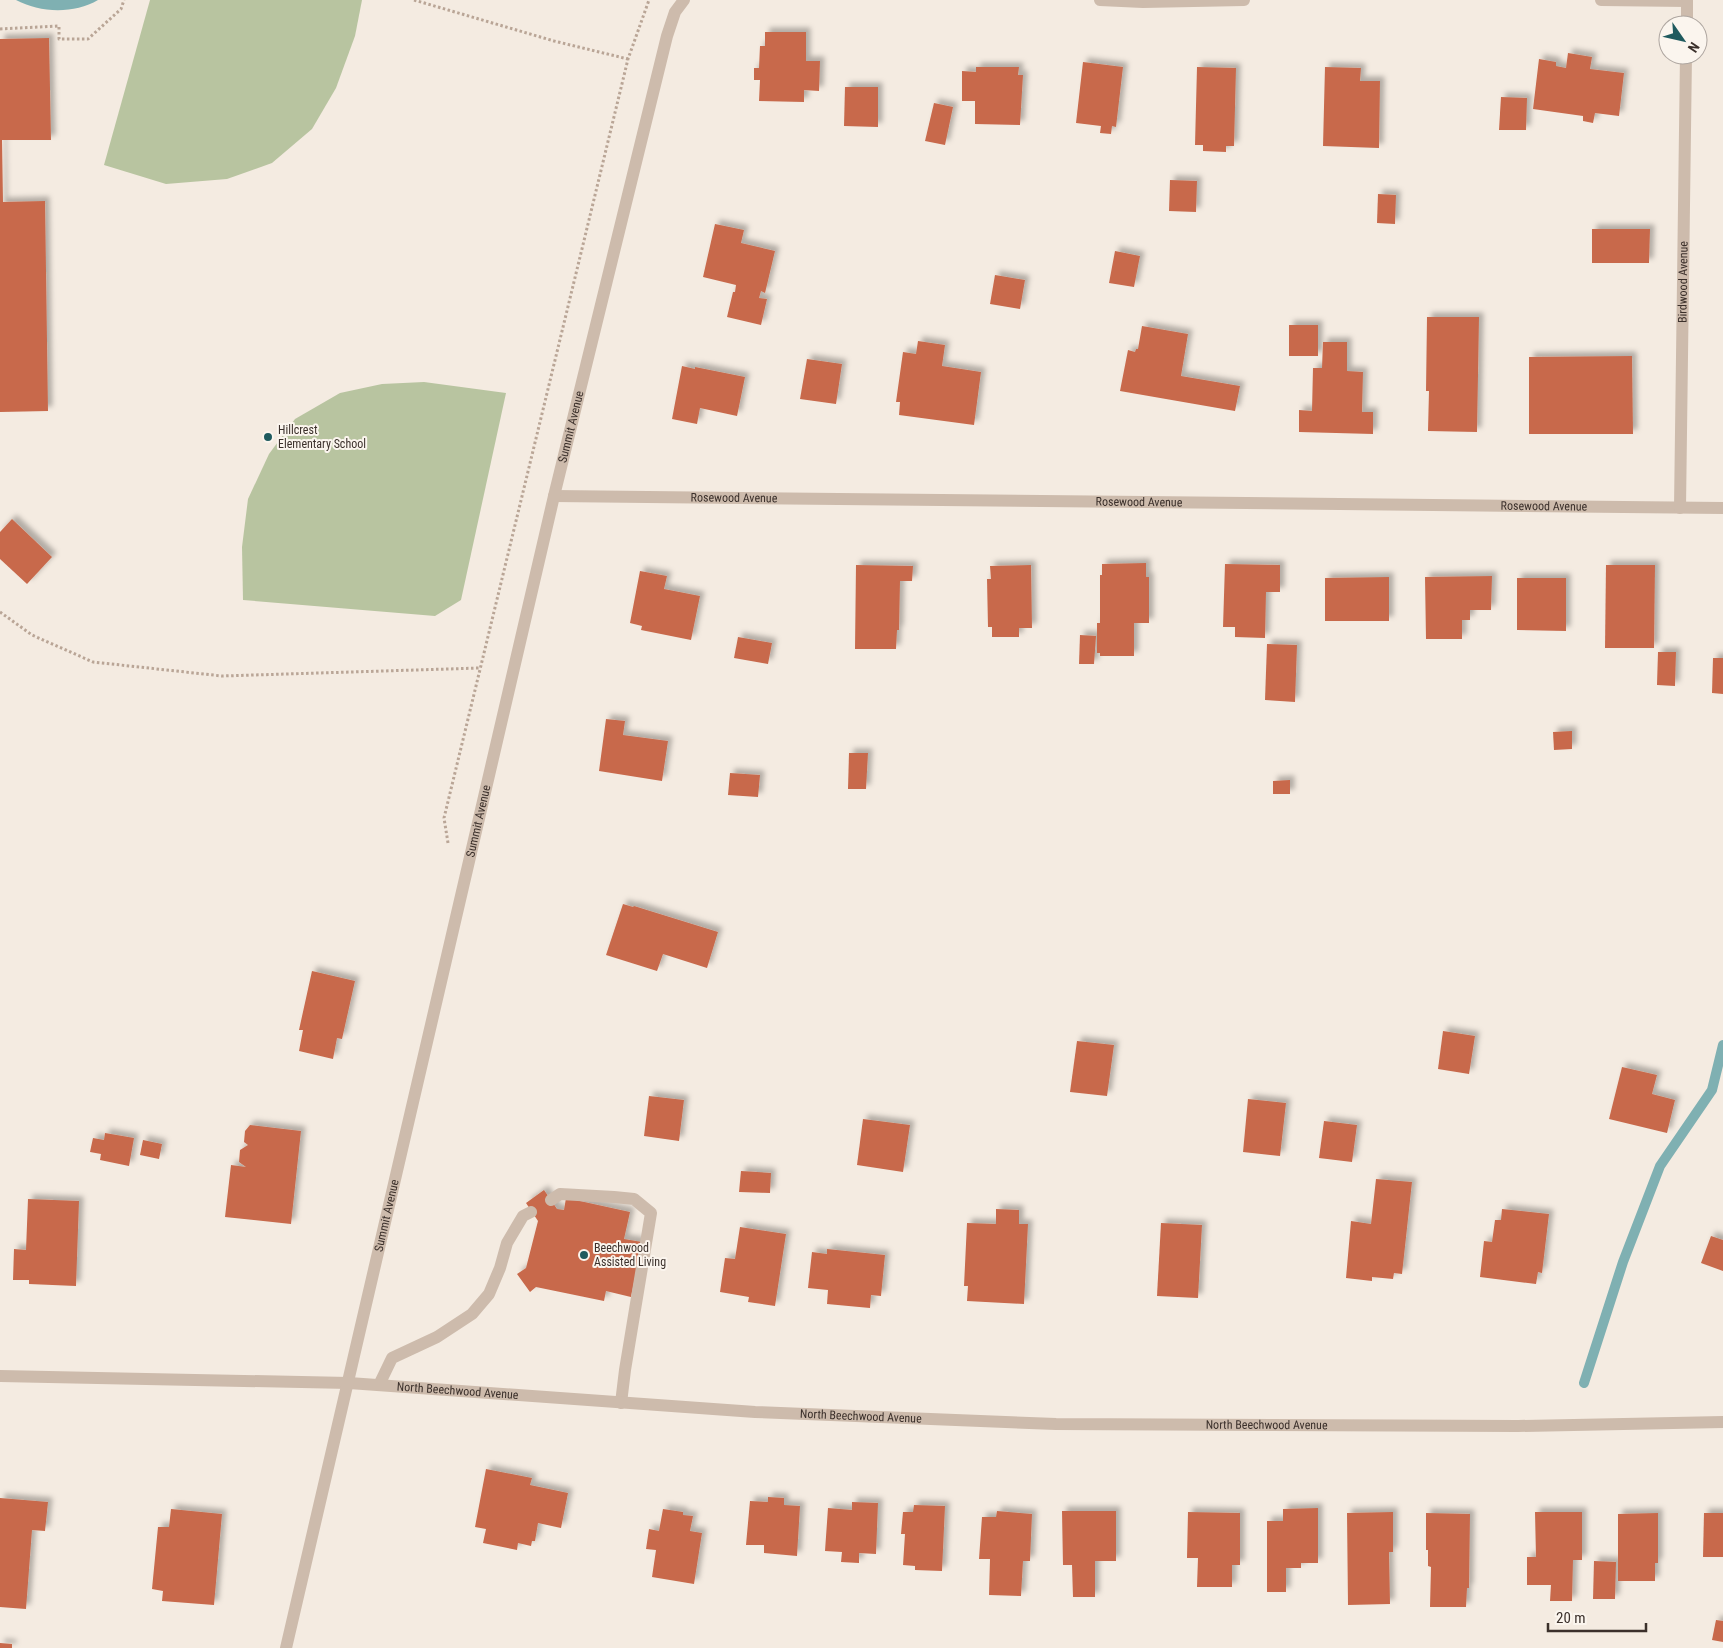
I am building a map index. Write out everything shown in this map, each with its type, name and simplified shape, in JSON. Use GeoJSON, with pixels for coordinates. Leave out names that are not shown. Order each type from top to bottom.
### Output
{"type":"FeatureCollection","features":[{"type":"Feature","properties":{"kind":"street","name":"Summit Avenue"},"geometry":{"type":"LineString","coordinates":[[286,1648],[554,496],[667,36],[675,12],[684,0]]}},
{"type":"Feature","properties":{"kind":"street"},"geometry":{"type":"LineString","coordinates":[[1100,0],[1142,2],[1244,0]]}},
{"type":"Feature","properties":{"kind":"street"},"geometry":{"type":"LineString","coordinates":[[1601,0],[1687,1],[1687,15]]}},
{"type":"Feature","properties":{"kind":"street","name":"Birdwood Avenue"},"geometry":{"type":"LineString","coordinates":[[1680,508],[1686,65]]}},
{"type":"Feature","properties":{"kind":"street","name":"Rosewood Avenue"},"geometry":{"type":"LineString","coordinates":[[554,496],[1723,508]]}},
{"type":"Feature","properties":{"kind":"street"},"geometry":{"type":"LineString","coordinates":[[551,1200],[560,1194],[634,1199],[651,1213],[621,1403]]}},
{"type":"Feature","properties":{"kind":"street"},"geometry":{"type":"LineString","coordinates":[[378,1385],[392,1358],[437,1337],[472,1314],[489,1294],[500,1268],[506,1243],[523,1216],[531,1212]]}},
{"type":"Feature","properties":{"kind":"street","name":"North Beechwood Avenue"},"geometry":{"type":"LineString","coordinates":[[0,1376],[349,1383],[755,1412],[1056,1424],[1518,1426],[1723,1422]]}},
{"type":"Feature","properties":{"kind":"path"},"geometry":{"type":"LineString","coordinates":[[0,29],[59,26],[59,39],[88,39],[121,8],[124,0]]}},
{"type":"Feature","properties":{"kind":"path"},"geometry":{"type":"LineString","coordinates":[[414,0],[554,41],[628,59]]}},
{"type":"Feature","properties":{"kind":"path"},"geometry":{"type":"LineString","coordinates":[[449,850],[444,818],[628,59],[649,0]]}},
{"type":"Feature","properties":{"kind":"path"},"geometry":{"type":"LineString","coordinates":[[0,612],[32,635],[92,662],[222,676],[480,668]]}},
{"type":"Feature","properties":{"kind":"green space"},"geometry":{"type":"Polygon","coordinates":[[[150,0],[362,0],[355,36],[336,88],[312,129],[272,163],[227,179],[166,184],[104,165],[150,0]]]}},
{"type":"Feature","properties":{"kind":"green space"},"geometry":{"type":"Polygon","coordinates":[[[424,382],[506,393],[461,600],[435,616],[243,600],[242,547],[248,499],[269,454],[295,419],[340,393],[382,384],[424,382]]]}},
{"type":"Feature","properties":{"kind":"water"},"geometry":{"type":"Polygon","coordinates":[[[16,0],[98,0],[78,8],[57,10],[36,7],[16,0]]]}},
{"type":"Feature","properties":{"kind":"building"},"geometry":{"type":"Polygon","coordinates":[[[765,32],[806,32],[806,61],[820,61],[819,91],[804,90],[804,102],[759,101],[760,80],[754,80],[754,68],[759,68],[760,46],[765,46],[765,32]]]}},
{"type":"Feature","properties":{"kind":"building"},"geometry":{"type":"Polygon","coordinates":[[[49,38],[51,140],[2,140],[3,202],[45,201],[48,411],[0,412],[0,39],[49,38]]]}},
{"type":"Feature","properties":{"kind":"building"},"geometry":{"type":"Polygon","coordinates":[[[1568,53],[1592,57],[1590,69],[1624,73],[1619,116],[1595,113],[1593,123],[1583,121],[1583,116],[1533,109],[1539,59],[1556,62],[1556,66],[1566,68],[1568,53]]]}},
{"type":"Feature","properties":{"kind":"building"},"geometry":{"type":"Polygon","coordinates":[[[1083,62],[1123,67],[1116,127],[1112,126],[1111,134],[1100,133],[1101,126],[1076,123],[1083,62]]]}},
{"type":"Feature","properties":{"kind":"building"},"geometry":{"type":"Polygon","coordinates":[[[976,67],[1019,67],[1018,75],[1023,75],[1020,125],[975,124],[975,101],[962,101],[962,71],[976,72],[976,67]]]}},
{"type":"Feature","properties":{"kind":"building"},"geometry":{"type":"Polygon","coordinates":[[[1197,67],[1236,68],[1234,146],[1226,146],[1226,152],[1203,151],[1203,145],[1195,145],[1197,67]]]}},
{"type":"Feature","properties":{"kind":"building"},"geometry":{"type":"Polygon","coordinates":[[[1325,67],[1361,68],[1360,81],[1380,81],[1379,148],[1323,146],[1325,67]]]}},
{"type":"Feature","properties":{"kind":"building"},"geometry":{"type":"Polygon","coordinates":[[[845,87],[878,87],[878,127],[844,126],[845,87]]]}},
{"type":"Feature","properties":{"kind":"building"},"geometry":{"type":"Polygon","coordinates":[[[1501,97],[1527,98],[1526,130],[1499,130],[1501,97]]]}},
{"type":"Feature","properties":{"kind":"building"},"geometry":{"type":"Polygon","coordinates":[[[934,103],[953,107],[945,145],[925,141],[934,103]]]}},
{"type":"Feature","properties":{"kind":"building"},"geometry":{"type":"Polygon","coordinates":[[[1170,180],[1197,181],[1196,212],[1169,211],[1170,180]]]}},
{"type":"Feature","properties":{"kind":"building"},"geometry":{"type":"Polygon","coordinates":[[[1378,194],[1396,195],[1395,224],[1377,223],[1378,194]]]}},
{"type":"Feature","properties":{"kind":"building"},"geometry":{"type":"Polygon","coordinates":[[[715,224],[744,230],[741,243],[775,251],[765,293],[761,291],[759,298],[767,299],[761,325],[727,317],[736,285],[703,277],[715,224]]]}},
{"type":"Feature","properties":{"kind":"building"},"geometry":{"type":"Polygon","coordinates":[[[1592,229],[1650,229],[1649,263],[1592,263],[1592,229]]]}},
{"type":"Feature","properties":{"kind":"building"},"geometry":{"type":"Polygon","coordinates":[[[1115,251],[1140,256],[1134,287],[1109,283],[1115,251]]]}},
{"type":"Feature","properties":{"kind":"building"},"geometry":{"type":"Polygon","coordinates":[[[995,275],[1025,280],[1020,309],[990,304],[995,275]]]}},
{"type":"Feature","properties":{"kind":"building"},"geometry":{"type":"Polygon","coordinates":[[[1427,317],[1479,317],[1477,432],[1428,431],[1429,391],[1426,391],[1427,317]]]}},
{"type":"Feature","properties":{"kind":"building"},"geometry":{"type":"Polygon","coordinates":[[[1289,325],[1318,325],[1318,356],[1289,356],[1289,325]]]}},
{"type":"Feature","properties":{"kind":"building"},"geometry":{"type":"Polygon","coordinates":[[[1142,326],[1188,334],[1181,376],[1240,386],[1235,411],[1120,391],[1128,350],[1135,352],[1138,349],[1142,326]]]}},
{"type":"Feature","properties":{"kind":"building"},"geometry":{"type":"Polygon","coordinates":[[[918,341],[945,345],[942,366],[981,372],[974,425],[899,415],[900,402],[896,402],[903,352],[916,354],[918,341]]]}},
{"type":"Feature","properties":{"kind":"building"},"geometry":{"type":"Polygon","coordinates":[[[1323,342],[1347,342],[1347,371],[1363,372],[1362,412],[1373,412],[1373,434],[1299,432],[1299,410],[1312,411],[1313,368],[1322,368],[1323,342]]]}},
{"type":"Feature","properties":{"kind":"building"},"geometry":{"type":"Polygon","coordinates":[[[1632,356],[1633,434],[1529,434],[1529,357],[1632,356]]]}},
{"type":"Feature","properties":{"kind":"building"},"geometry":{"type":"Polygon","coordinates":[[[807,359],[842,364],[836,404],[800,399],[807,359]]]}},
{"type":"Feature","properties":{"kind":"building"},"geometry":{"type":"Polygon","coordinates":[[[682,366],[745,377],[737,416],[700,408],[697,424],[672,419],[682,366]]]}},
{"type":"Feature","properties":{"kind":"building"},"geometry":{"type":"Polygon","coordinates":[[[12,519],[52,557],[27,584],[0,559],[0,532],[12,519]]]}},
{"type":"Feature","properties":{"kind":"building"},"geometry":{"type":"Polygon","coordinates":[[[1146,563],[1146,577],[1149,577],[1149,623],[1134,623],[1134,656],[1100,656],[1100,653],[1097,653],[1097,623],[1100,623],[1100,575],[1102,575],[1102,564],[1146,563]]]}},
{"type":"Feature","properties":{"kind":"building"},"geometry":{"type":"Polygon","coordinates":[[[1225,564],[1280,565],[1280,592],[1266,592],[1265,638],[1235,637],[1235,627],[1223,627],[1225,564]]]}},
{"type":"Feature","properties":{"kind":"building"},"geometry":{"type":"Polygon","coordinates":[[[856,565],[913,566],[912,581],[900,581],[899,630],[897,630],[896,649],[855,649],[856,565]]]}},
{"type":"Feature","properties":{"kind":"building"},"geometry":{"type":"Polygon","coordinates":[[[1031,565],[1032,628],[1019,628],[1019,637],[992,637],[992,627],[988,627],[987,579],[991,579],[990,566],[1031,565]]]}},
{"type":"Feature","properties":{"kind":"building"},"geometry":{"type":"Polygon","coordinates":[[[1606,565],[1655,565],[1654,648],[1605,648],[1606,565]]]}},
{"type":"Feature","properties":{"kind":"building"},"geometry":{"type":"Polygon","coordinates":[[[640,571],[667,576],[664,589],[700,596],[691,640],[641,630],[642,626],[630,623],[640,571]]]}},
{"type":"Feature","properties":{"kind":"building"},"geometry":{"type":"Polygon","coordinates":[[[1492,576],[1491,610],[1470,610],[1470,620],[1462,620],[1462,639],[1426,639],[1425,577],[1492,576]]]}},
{"type":"Feature","properties":{"kind":"building"},"geometry":{"type":"Polygon","coordinates":[[[1389,577],[1389,621],[1325,621],[1325,578],[1389,577]]]}},
{"type":"Feature","properties":{"kind":"building"},"geometry":{"type":"Polygon","coordinates":[[[1517,578],[1566,578],[1566,631],[1517,630],[1517,578]]]}},
{"type":"Feature","properties":{"kind":"building"},"geometry":{"type":"Polygon","coordinates":[[[1080,635],[1096,636],[1094,664],[1079,664],[1080,635]]]}},
{"type":"Feature","properties":{"kind":"building"},"geometry":{"type":"Polygon","coordinates":[[[738,637],[772,643],[768,664],[734,658],[738,637]]]}},
{"type":"Feature","properties":{"kind":"building"},"geometry":{"type":"Polygon","coordinates":[[[1267,644],[1297,645],[1295,702],[1265,700],[1267,644]]]}},
{"type":"Feature","properties":{"kind":"building"},"geometry":{"type":"Polygon","coordinates":[[[1658,652],[1676,652],[1675,686],[1657,685],[1658,652]]]}},
{"type":"Feature","properties":{"kind":"building"},"geometry":{"type":"Polygon","coordinates":[[[1713,658],[1723,658],[1723,694],[1712,693],[1713,658]]]}},
{"type":"Feature","properties":{"kind":"building"},"geometry":{"type":"Polygon","coordinates":[[[606,719],[625,721],[623,735],[668,741],[662,781],[599,771],[606,719]]]}},
{"type":"Feature","properties":{"kind":"building"},"geometry":{"type":"Polygon","coordinates":[[[1572,731],[1572,749],[1554,750],[1553,732],[1572,731]]]}},
{"type":"Feature","properties":{"kind":"building"},"geometry":{"type":"Polygon","coordinates":[[[849,753],[868,753],[866,789],[848,789],[849,753]]]}},
{"type":"Feature","properties":{"kind":"building"},"geometry":{"type":"Polygon","coordinates":[[[730,773],[760,775],[758,797],[728,795],[730,773]]]}},
{"type":"Feature","properties":{"kind":"building"},"geometry":{"type":"Polygon","coordinates":[[[1290,780],[1290,794],[1273,794],[1273,781],[1290,780]]]}},
{"type":"Feature","properties":{"kind":"building"},"geometry":{"type":"Polygon","coordinates":[[[623,904],[718,932],[707,968],[663,954],[657,971],[606,955],[623,904]]]}},
{"type":"Feature","properties":{"kind":"building"},"geometry":{"type":"Polygon","coordinates":[[[312,971],[355,981],[342,1039],[337,1038],[333,1059],[299,1051],[303,1030],[299,1030],[312,971]]]}},
{"type":"Feature","properties":{"kind":"building"},"geometry":{"type":"Polygon","coordinates":[[[1443,1031],[1475,1036],[1469,1074],[1438,1069],[1443,1031]]]}},
{"type":"Feature","properties":{"kind":"building"},"geometry":{"type":"Polygon","coordinates":[[[1077,1041],[1114,1045],[1107,1096],[1070,1092],[1077,1041]]]}},
{"type":"Feature","properties":{"kind":"building"},"geometry":{"type":"Polygon","coordinates":[[[1622,1067],[1657,1075],[1652,1094],[1675,1100],[1667,1133],[1609,1119],[1622,1067]]]}},
{"type":"Feature","properties":{"kind":"building"},"geometry":{"type":"Polygon","coordinates":[[[649,1096],[684,1100],[679,1141],[644,1136],[649,1096]]]}},
{"type":"Feature","properties":{"kind":"building"},"geometry":{"type":"Polygon","coordinates":[[[1248,1099],[1286,1103],[1280,1156],[1243,1152],[1248,1099]]]}},
{"type":"Feature","properties":{"kind":"building"},"geometry":{"type":"Polygon","coordinates":[[[863,1119],[910,1125],[903,1172],[857,1165],[863,1119]]]}},
{"type":"Feature","properties":{"kind":"building"},"geometry":{"type":"Polygon","coordinates":[[[1324,1121],[1357,1125],[1352,1162],[1319,1158],[1324,1121]]]}},
{"type":"Feature","properties":{"kind":"building"},"geometry":{"type":"Polygon","coordinates":[[[250,1125],[301,1131],[291,1224],[225,1217],[231,1165],[246,1167],[239,1162],[240,1150],[248,1145],[244,1142],[245,1131],[250,1125]]]}},
{"type":"Feature","properties":{"kind":"building"},"geometry":{"type":"Polygon","coordinates":[[[105,1133],[134,1138],[129,1166],[100,1160],[101,1154],[90,1152],[93,1138],[104,1140],[105,1133]]]}},
{"type":"Feature","properties":{"kind":"building"},"geometry":{"type":"Polygon","coordinates":[[[143,1140],[162,1144],[159,1159],[140,1155],[143,1140]]]}},
{"type":"Feature","properties":{"kind":"building"},"geometry":{"type":"Polygon","coordinates":[[[741,1171],[771,1173],[770,1193],[739,1192],[741,1171]]]}},
{"type":"Feature","properties":{"kind":"building"},"geometry":{"type":"Polygon","coordinates":[[[1376,1179],[1412,1182],[1402,1274],[1394,1273],[1393,1279],[1372,1277],[1372,1281],[1346,1278],[1351,1221],[1371,1224],[1376,1179]]]}},
{"type":"Feature","properties":{"kind":"building","name":"Beechwood Assisted Living"},"geometry":{"type":"Polygon","coordinates":[[[544,1190],[557,1209],[564,1210],[566,1198],[630,1212],[624,1239],[642,1242],[631,1297],[606,1291],[604,1301],[536,1287],[530,1292],[517,1274],[526,1268],[538,1221],[526,1203],[544,1190]]]}},
{"type":"Feature","properties":{"kind":"building"},"geometry":{"type":"Polygon","coordinates":[[[28,1199],[79,1201],[76,1286],[29,1284],[29,1280],[13,1280],[14,1249],[26,1250],[28,1199]]]}},
{"type":"Feature","properties":{"kind":"building"},"geometry":{"type":"Polygon","coordinates":[[[996,1209],[1019,1210],[1019,1224],[1028,1224],[1024,1304],[967,1301],[968,1286],[964,1286],[967,1223],[996,1224],[996,1209]]]}},
{"type":"Feature","properties":{"kind":"building"},"geometry":{"type":"Polygon","coordinates":[[[1502,1209],[1549,1214],[1542,1273],[1538,1272],[1536,1284],[1480,1277],[1484,1241],[1492,1242],[1495,1220],[1501,1220],[1502,1209]]]}},
{"type":"Feature","properties":{"kind":"building"},"geometry":{"type":"Polygon","coordinates":[[[1161,1223],[1202,1225],[1198,1298],[1157,1296],[1161,1223]]]}},
{"type":"Feature","properties":{"kind":"building"},"geometry":{"type":"Polygon","coordinates":[[[740,1227],[786,1234],[775,1306],[748,1302],[749,1297],[720,1292],[725,1258],[735,1259],[740,1227]]]}},
{"type":"Feature","properties":{"kind":"building"},"geometry":{"type":"Polygon","coordinates":[[[1711,1236],[1723,1240],[1723,1271],[1701,1263],[1711,1236]]]}},
{"type":"Feature","properties":{"kind":"building"},"geometry":{"type":"Polygon","coordinates":[[[827,1249],[885,1255],[881,1296],[871,1295],[870,1308],[827,1304],[828,1290],[808,1288],[812,1252],[827,1254],[827,1249]]]}},
{"type":"Feature","properties":{"kind":"building"},"geometry":{"type":"Polygon","coordinates":[[[486,1469],[532,1478],[530,1485],[568,1493],[561,1528],[538,1523],[535,1541],[532,1541],[531,1546],[518,1543],[517,1550],[483,1543],[486,1529],[475,1527],[486,1469]]]}},
{"type":"Feature","properties":{"kind":"building"},"geometry":{"type":"Polygon","coordinates":[[[768,1497],[784,1498],[784,1505],[800,1506],[797,1556],[764,1553],[764,1545],[746,1545],[750,1501],[768,1502],[768,1497]]]}},
{"type":"Feature","properties":{"kind":"building"},"geometry":{"type":"Polygon","coordinates":[[[0,1498],[48,1502],[45,1531],[32,1530],[26,1609],[0,1607],[0,1498]]]}},
{"type":"Feature","properties":{"kind":"building"},"geometry":{"type":"Polygon","coordinates":[[[852,1502],[878,1503],[876,1554],[859,1553],[859,1563],[841,1562],[842,1552],[825,1551],[828,1508],[852,1510],[852,1502]]]}},
{"type":"Feature","properties":{"kind":"building"},"geometry":{"type":"Polygon","coordinates":[[[914,1505],[945,1506],[942,1571],[915,1570],[915,1566],[903,1565],[905,1534],[901,1534],[903,1512],[913,1512],[914,1505]]]}},
{"type":"Feature","properties":{"kind":"building"},"geometry":{"type":"Polygon","coordinates":[[[1318,1508],[1318,1563],[1301,1563],[1301,1568],[1286,1568],[1286,1592],[1267,1592],[1267,1521],[1283,1521],[1283,1509],[1318,1508]]]}},
{"type":"Feature","properties":{"kind":"building"},"geometry":{"type":"Polygon","coordinates":[[[171,1509],[222,1514],[214,1605],[162,1601],[163,1591],[152,1589],[158,1527],[169,1527],[171,1509]]]}},
{"type":"Feature","properties":{"kind":"building"},"geometry":{"type":"Polygon","coordinates":[[[663,1509],[683,1512],[683,1515],[693,1516],[690,1531],[702,1533],[694,1584],[652,1577],[656,1550],[646,1549],[649,1529],[659,1531],[663,1509]]]}},
{"type":"Feature","properties":{"kind":"building"},"geometry":{"type":"Polygon","coordinates":[[[997,1511],[1032,1514],[1030,1561],[1023,1561],[1021,1596],[989,1595],[990,1559],[979,1559],[982,1517],[996,1517],[997,1511]]]}},
{"type":"Feature","properties":{"kind":"building"},"geometry":{"type":"Polygon","coordinates":[[[1062,1511],[1116,1511],[1116,1561],[1095,1561],[1095,1597],[1073,1597],[1072,1565],[1063,1565],[1062,1511]]]}},
{"type":"Feature","properties":{"kind":"building"},"geometry":{"type":"Polygon","coordinates":[[[1188,1512],[1240,1513],[1240,1565],[1232,1565],[1232,1587],[1197,1587],[1198,1558],[1187,1558],[1188,1512]]]}},
{"type":"Feature","properties":{"kind":"building"},"geometry":{"type":"Polygon","coordinates":[[[1393,1512],[1393,1552],[1389,1552],[1390,1604],[1348,1605],[1347,1513],[1393,1512]]]}},
{"type":"Feature","properties":{"kind":"building"},"geometry":{"type":"Polygon","coordinates":[[[1535,1512],[1582,1512],[1582,1560],[1573,1560],[1572,1601],[1550,1601],[1551,1585],[1527,1585],[1527,1557],[1536,1557],[1535,1512]]]}},
{"type":"Feature","properties":{"kind":"building"},"geometry":{"type":"Polygon","coordinates":[[[1426,1513],[1470,1514],[1469,1588],[1467,1588],[1466,1607],[1430,1607],[1431,1567],[1428,1566],[1428,1550],[1426,1550],[1426,1513]]]}},
{"type":"Feature","properties":{"kind":"building"},"geometry":{"type":"Polygon","coordinates":[[[1658,1513],[1658,1563],[1655,1563],[1655,1581],[1618,1581],[1618,1514],[1658,1513]]]}},
{"type":"Feature","properties":{"kind":"building"},"geometry":{"type":"Polygon","coordinates":[[[1704,1513],[1723,1513],[1723,1557],[1703,1557],[1704,1513]]]}},
{"type":"Feature","properties":{"kind":"building"},"geometry":{"type":"Polygon","coordinates":[[[1594,1561],[1616,1562],[1615,1599],[1593,1599],[1594,1561]]]}},
{"type":"Feature","properties":{"kind":"building"},"geometry":{"type":"Polygon","coordinates":[[[1716,1620],[1723,1621],[1723,1642],[1712,1640],[1716,1620]]]}},
{"type":"Feature","properties":{"kind":"building"},"geometry":{"type":"Polygon","coordinates":[[[0,1643],[12,1644],[12,1648],[0,1648],[0,1643]]]}},
{"type":"Feature","properties":{"kind":"waterway"},"geometry":{"type":"LineString","coordinates":[[1584,1383],[1623,1262],[1660,1166],[1712,1090],[1723,1045]]}},
{"type":"Feature","properties":{"kind":"place","name":"Hillcrest Elementary School"},"geometry":{"type":"Point","coordinates":[268,437]}},
{"type":"Feature","properties":{"kind":"place","name":"Beechwood Assisted Living"},"geometry":{"type":"Point","coordinates":[584,1255]}}]}
